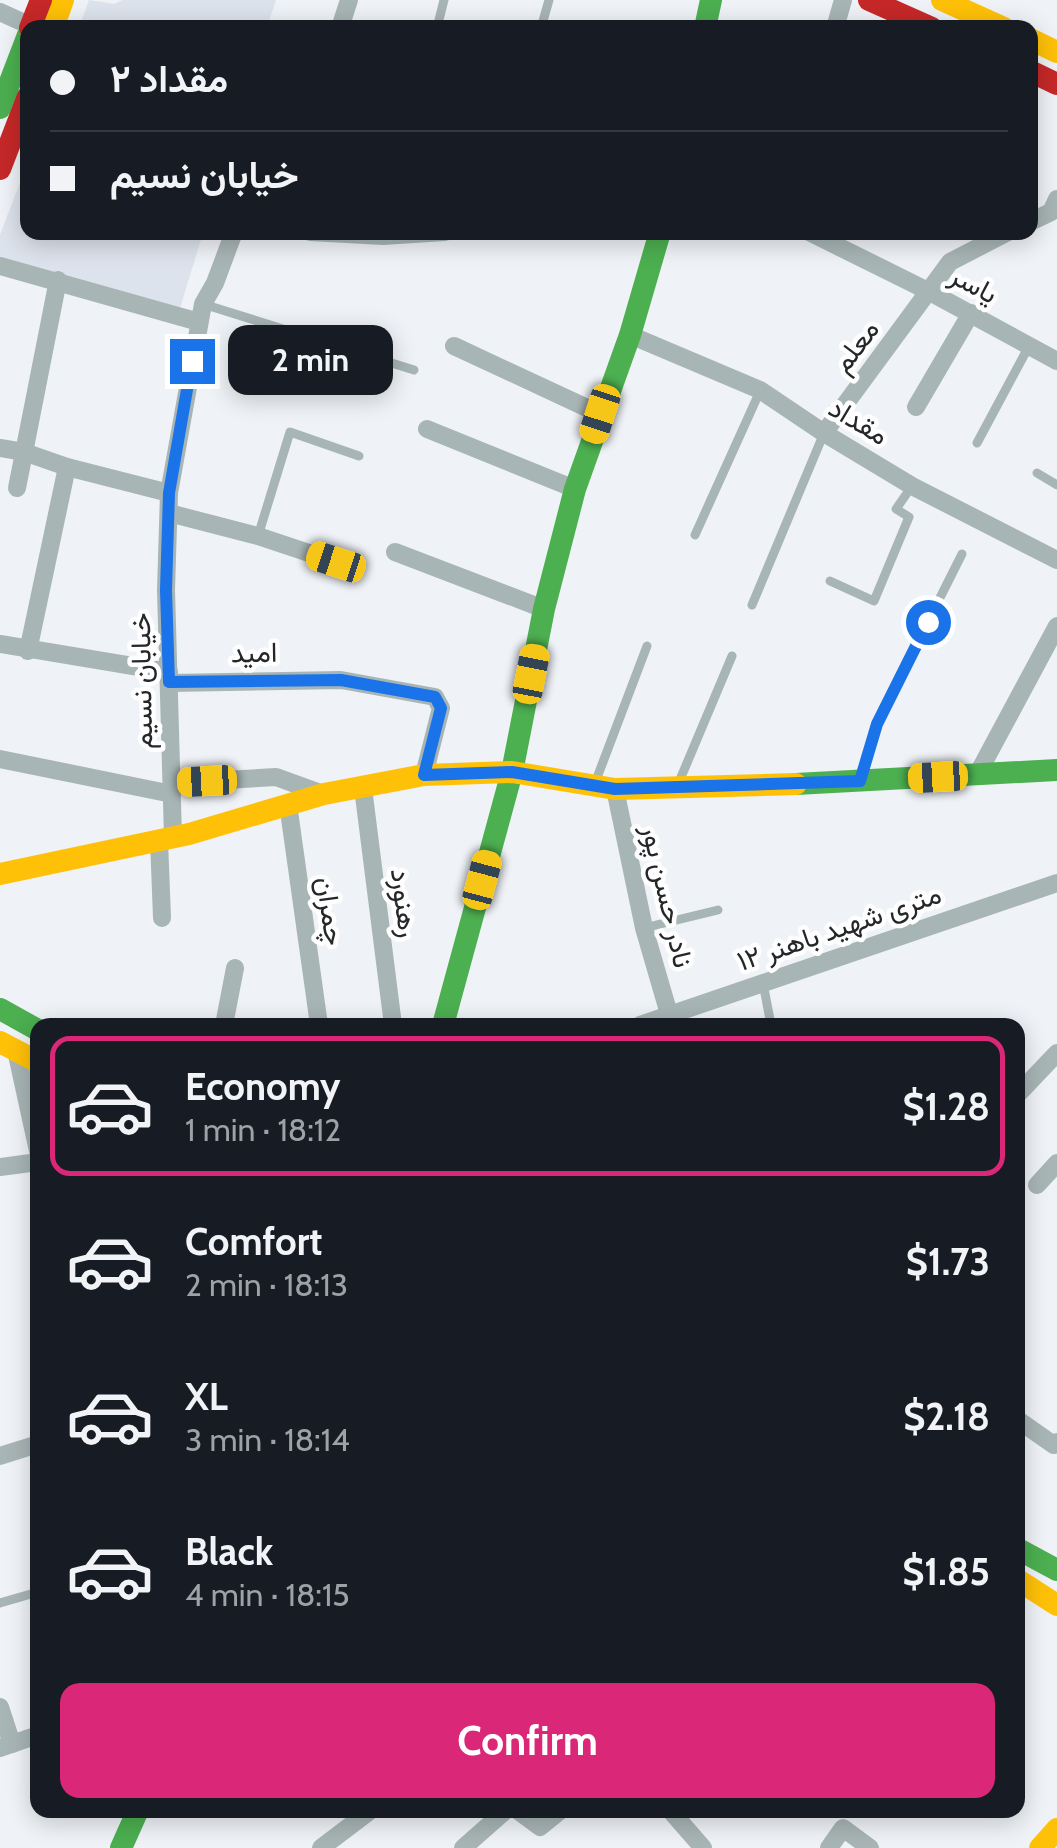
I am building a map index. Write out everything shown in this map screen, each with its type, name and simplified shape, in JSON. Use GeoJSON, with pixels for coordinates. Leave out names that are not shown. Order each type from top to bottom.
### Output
{"type":"FeatureCollection","features":[{"type":"Feature","properties":{"kind":"main road"},"geometry":{"type":"LineString","coordinates":[[869,0],[914,20]]}},
{"type":"Feature","properties":{"kind":"main road"},"geometry":{"type":"LineString","coordinates":[[957,9],[992,19]]}},
{"type":"Feature","properties":{"kind":"main road"},"geometry":{"type":"LineString","coordinates":[[0,108],[20,56]]}},
{"type":"Feature","properties":{"kind":"main road"},"geometry":{"type":"LineString","coordinates":[[0,170],[20,117]]}},
{"type":"Feature","properties":{"kind":"main road"},"geometry":{"type":"LineString","coordinates":[[445,1018],[512,772],[544,608],[575,489],[630,334],[658,240]]}},
{"type":"Feature","properties":{"kind":"main road"},"geometry":{"type":"LineString","coordinates":[[0,874],[166,839],[324,794],[424,775],[512,772],[605,787],[677,787],[1057,770]]}},
{"type":"Feature","properties":{"kind":"main road"},"geometry":{"type":"LineString","coordinates":[[0,1009],[30,1026]]}},
{"type":"Feature","properties":{"kind":"main road"},"geometry":{"type":"LineString","coordinates":[[1025,1553],[1054,1568],[1038,1592]]}},
{"type":"Feature","properties":{"kind":"main road"},"geometry":{"type":"LineString","coordinates":[[121,1848],[134,1818]]}},
{"type":"Feature","properties":{"kind":"main road"},"geometry":{"type":"LineString","coordinates":[[1040,1848],[1057,1829]]}},
{"type":"Feature","properties":{"kind":"street"},"geometry":{"type":"LineString","coordinates":[[1038,218],[1051,212],[1057,199]]}},
{"type":"Feature","properties":{"kind":"street","name":"خیابان نسیم"},"geometry":{"type":"LineString","coordinates":[[162,918],[172,788],[166,590],[169,493],[201,313],[231,240]]}},
{"type":"Feature","properties":{"kind":"street","name":"یاسر"},"geometry":{"type":"LineString","coordinates":[[825,240],[1057,361]]}},
{"type":"Feature","properties":{"kind":"street","name":"معلم"},"geometry":{"type":"LineString","coordinates":[[824,433],[950,262],[993,240]]}},
{"type":"Feature","properties":{"kind":"street"},"geometry":{"type":"LineString","coordinates":[[0,266],[201,313]]}},
{"type":"Feature","properties":{"kind":"street"},"geometry":{"type":"LineString","coordinates":[[17,488],[58,280]]}},
{"type":"Feature","properties":{"kind":"street"},"geometry":{"type":"LineString","coordinates":[[916,407],[971,313]]}},
{"type":"Feature","properties":{"kind":"street","name":"مقداد"},"geometry":{"type":"LineString","coordinates":[[630,334],[760,390],[912,486],[1057,560]]}},
{"type":"Feature","properties":{"kind":"street"},"geometry":{"type":"LineString","coordinates":[[454,346],[600,414]]}},
{"type":"Feature","properties":{"kind":"street"},"geometry":{"type":"LineString","coordinates":[[427,429],[575,489]]}},
{"type":"Feature","properties":{"kind":"street"},"geometry":{"type":"LineString","coordinates":[[0,448],[169,493]]}},
{"type":"Feature","properties":{"kind":"street"},"geometry":{"type":"LineString","coordinates":[[28,651],[67,467]]}},
{"type":"Feature","properties":{"kind":"street"},"geometry":{"type":"LineString","coordinates":[[169,512],[336,562]]}},
{"type":"Feature","properties":{"kind":"street"},"geometry":{"type":"LineString","coordinates":[[396,552],[544,608]]}},
{"type":"Feature","properties":{"kind":"street"},"geometry":{"type":"LineString","coordinates":[[977,775],[1057,626]]}},
{"type":"Feature","properties":{"kind":"street"},"geometry":{"type":"LineString","coordinates":[[0,644],[169,678]]}},
{"type":"Feature","properties":{"kind":"street","name":"امید"},"geometry":{"type":"LineString","coordinates":[[169,678],[341,680],[435,697],[441,708],[424,775]]}},
{"type":"Feature","properties":{"kind":"street"},"geometry":{"type":"LineString","coordinates":[[0,759],[172,788],[276,778],[324,794]]}},
{"type":"Feature","properties":{"kind":"street","name":"نادر حسن پور"},"geometry":{"type":"LineString","coordinates":[[605,787],[667,1018]]}},
{"type":"Feature","properties":{"kind":"street","name":"رهنورد"},"geometry":{"type":"LineString","coordinates":[[363,788],[393,1018]]}},
{"type":"Feature","properties":{"kind":"street","name":"چمران"},"geometry":{"type":"LineString","coordinates":[[288,804],[317,1018]]}},
{"type":"Feature","properties":{"kind":"street","name":"۱۲ متری شهید باهنر"},"geometry":{"type":"LineString","coordinates":[[673,1018],[763,980],[1057,883]]}},
{"type":"Feature","properties":{"kind":"street"},"geometry":{"type":"LineString","coordinates":[[225,1018],[235,968]]}},
{"type":"Feature","properties":{"kind":"street"},"geometry":{"type":"LineString","coordinates":[[8,1046],[30,1123]]}},
{"type":"Feature","properties":{"kind":"street"},"geometry":{"type":"LineString","coordinates":[[1025,1086],[1057,1052]]}},
{"type":"Feature","properties":{"kind":"street"},"geometry":{"type":"LineString","coordinates":[[0,1166],[30,1163]]}},
{"type":"Feature","properties":{"kind":"street"},"geometry":{"type":"LineString","coordinates":[[1037,1185],[1057,1163]]}},
{"type":"Feature","properties":{"kind":"street"},"geometry":{"type":"LineString","coordinates":[[1025,1425],[1054,1444],[1057,1442]]}},
{"type":"Feature","properties":{"kind":"street"},"geometry":{"type":"LineString","coordinates":[[0,1456],[30,1447]]}},
{"type":"Feature","properties":{"kind":"street"},"geometry":{"type":"LineString","coordinates":[[0,1707],[6,1746],[30,1738]]}},
{"type":"Feature","properties":{"kind":"street"},"geometry":{"type":"LineString","coordinates":[[321,1848],[360,1818]]}},
{"type":"Feature","properties":{"kind":"street"},"geometry":{"type":"LineString","coordinates":[[464,1848],[497,1818]]}},
{"type":"Feature","properties":{"kind":"street"},"geometry":{"type":"LineString","coordinates":[[527,1818],[540,1827],[551,1818]]}},
{"type":"Feature","properties":{"kind":"street"},"geometry":{"type":"LineString","coordinates":[[677,1818],[704,1848]]}},
{"type":"Feature","properties":{"kind":"street"},"geometry":{"type":"LineString","coordinates":[[828,1848],[843,1828],[870,1848]]}},
{"type":"Feature","properties":{"kind":"lane"},"geometry":{"type":"LineString","coordinates":[[201,313],[414,370]]}},
{"type":"Feature","properties":{"kind":"lane"},"geometry":{"type":"LineString","coordinates":[[977,444],[1029,346]]}},
{"type":"Feature","properties":{"kind":"lane"},"geometry":{"type":"LineString","coordinates":[[696,534],[760,390]]}},
{"type":"Feature","properties":{"kind":"lane"},"geometry":{"type":"LineString","coordinates":[[258,536],[290,432],[359,456]]}},
{"type":"Feature","properties":{"kind":"lane"},"geometry":{"type":"LineString","coordinates":[[752,605],[824,433]]}},
{"type":"Feature","properties":{"kind":"lane"},"geometry":{"type":"LineString","coordinates":[[1037,473],[1057,485]]}},
{"type":"Feature","properties":{"kind":"lane"},"geometry":{"type":"LineString","coordinates":[[830,581],[874,602],[909,517],[896,510],[912,486]]}},
{"type":"Feature","properties":{"kind":"lane"},"geometry":{"type":"LineString","coordinates":[[860,781],[877,724],[962,554]]}},
{"type":"Feature","properties":{"kind":"lane"},"geometry":{"type":"LineString","coordinates":[[605,787],[647,646]]}},
{"type":"Feature","properties":{"kind":"lane"},"geometry":{"type":"LineString","coordinates":[[677,787],[732,656]]}},
{"type":"Feature","properties":{"kind":"lane"},"geometry":{"type":"LineString","coordinates":[[644,928],[718,910]]}},
{"type":"Feature","properties":{"kind":"lane"},"geometry":{"type":"LineString","coordinates":[[763,980],[770,1018]]}},
{"type":"Feature","properties":{"kind":"lane"},"geometry":{"type":"LineString","coordinates":[[0,1603],[30,1594]]}},
{"type":"Feature","properties":{"kind":"shaded area"},"geometry":{"type":"Polygon","coordinates":[[[89,0],[114,4],[123,0],[276,0],[269,20],[82,20],[89,0]]]}},
{"type":"Feature","properties":{"kind":"shaded area"},"geometry":{"type":"Polygon","coordinates":[[[20,182],[20,240],[201,240],[180,308],[0,259],[0,235],[20,182]]]}},
{"type":"Feature","properties":{"kind":"traffic: fast"},"geometry":{"type":"LineString","coordinates":[[707,20],[711,0]]}},
{"type":"Feature","properties":{"kind":"traffic: fast"},"geometry":{"type":"LineString","coordinates":[[0,108],[20,56]]}},
{"type":"Feature","properties":{"kind":"traffic: fast"},"geometry":{"type":"LineString","coordinates":[[445,1018],[512,772],[544,609],[575,489],[630,335],[658,240]]}},
{"type":"Feature","properties":{"kind":"traffic: fast"},"geometry":{"type":"LineString","coordinates":[[796,784],[1057,770]]}},
{"type":"Feature","properties":{"kind":"traffic: fast"},"geometry":{"type":"LineString","coordinates":[[0,1009],[30,1026]]}},
{"type":"Feature","properties":{"kind":"traffic: fast"},"geometry":{"type":"LineString","coordinates":[[1025,1553],[1057,1570]]}},
{"type":"Feature","properties":{"kind":"traffic: fast"},"geometry":{"type":"LineString","coordinates":[[121,1848],[134,1818]]}},
{"type":"Feature","properties":{"kind":"traffic: slow"},"geometry":{"type":"LineString","coordinates":[[56,20],[63,0]]}},
{"type":"Feature","properties":{"kind":"traffic: slow"},"geometry":{"type":"LineString","coordinates":[[942,0],[986,20]]}},
{"type":"Feature","properties":{"kind":"traffic: slow"},"geometry":{"type":"LineString","coordinates":[[1038,43],[1057,52]]}},
{"type":"Feature","properties":{"kind":"traffic: slow"},"geometry":{"type":"LineString","coordinates":[[0,874],[189,834],[324,794],[424,775],[512,772],[615,789],[796,784]]}},
{"type":"Feature","properties":{"kind":"traffic: slow"},"geometry":{"type":"LineString","coordinates":[[0,1042],[30,1058]]}},
{"type":"Feature","properties":{"kind":"traffic: slow"},"geometry":{"type":"LineString","coordinates":[[1025,1584],[1057,1605]]}},
{"type":"Feature","properties":{"kind":"traffic: slow"},"geometry":{"type":"LineString","coordinates":[[1040,1848],[1057,1829]]}},
{"type":"Feature","properties":{"kind":"traffic: jam"},"geometry":{"type":"LineString","coordinates":[[33,20],[41,0]]}},
{"type":"Feature","properties":{"kind":"traffic: jam"},"geometry":{"type":"LineString","coordinates":[[869,0],[914,20]]}},
{"type":"Feature","properties":{"kind":"traffic: jam"},"geometry":{"type":"LineString","coordinates":[[1038,75],[1057,84]]}},
{"type":"Feature","properties":{"kind":"traffic: jam"},"geometry":{"type":"LineString","coordinates":[[0,169],[20,117]]}},
{"type":"Feature","properties":{"kind":"route"},"geometry":{"type":"LineString","coordinates":[[192,361],[169,493],[169,682],[341,680],[435,697],[441,708],[424,775],[512,772],[615,789],[860,781],[877,724],[928,622]]}}]}
